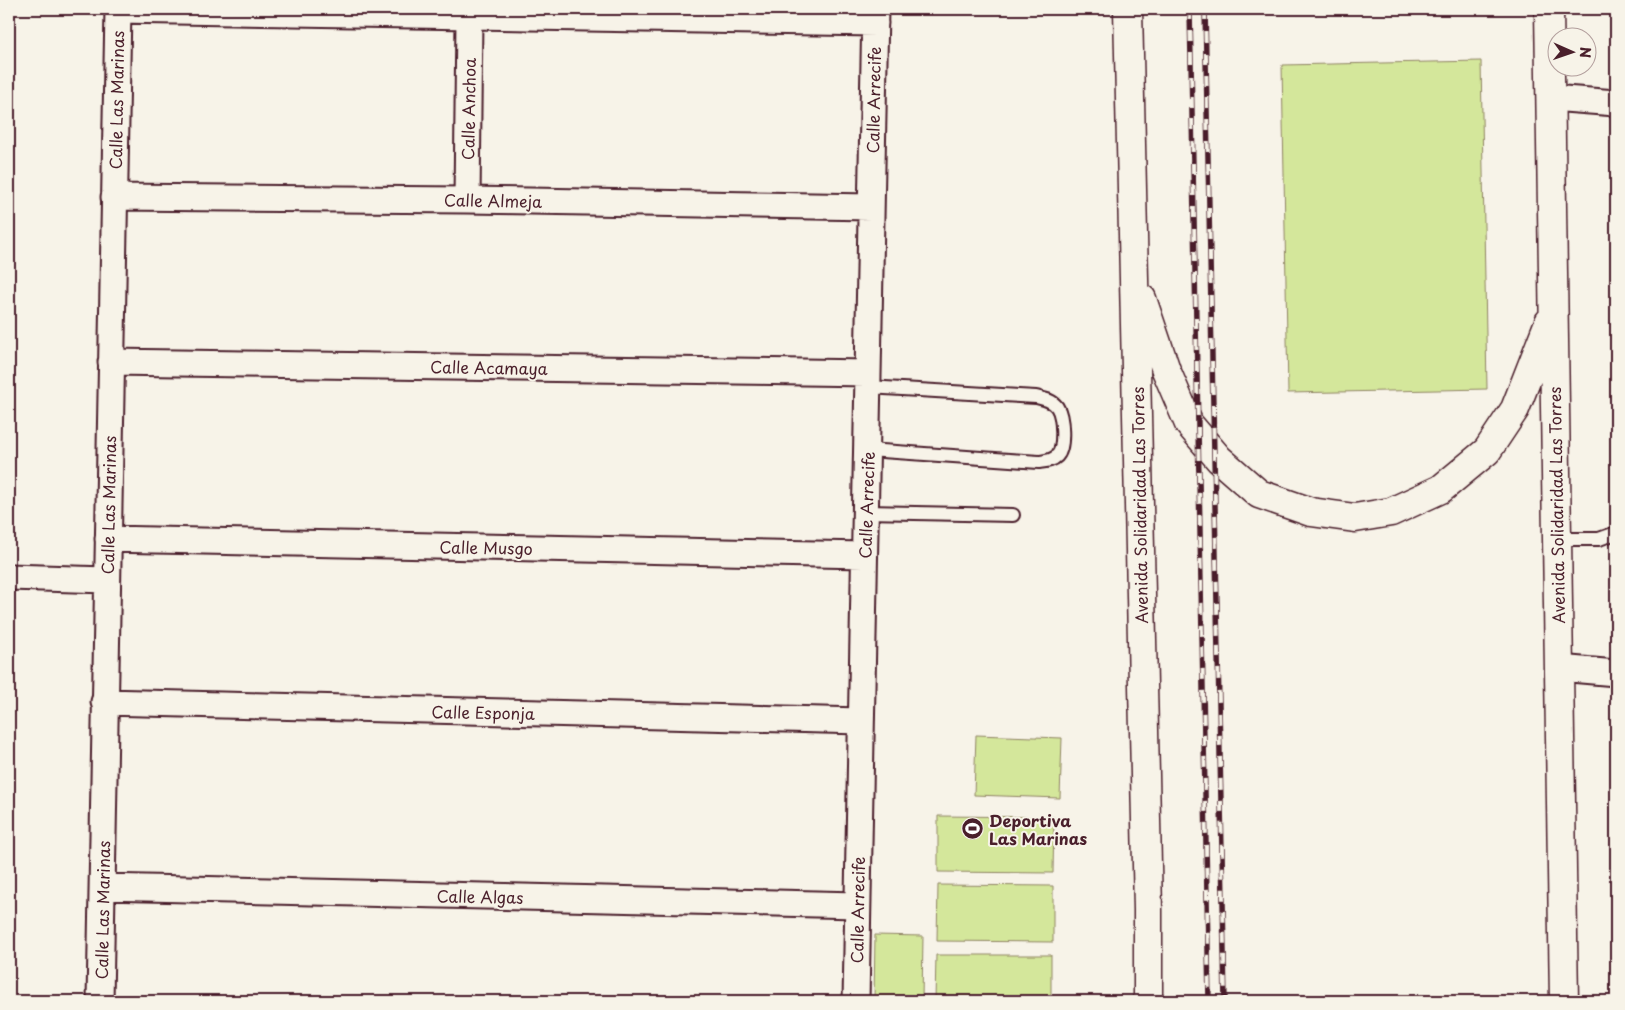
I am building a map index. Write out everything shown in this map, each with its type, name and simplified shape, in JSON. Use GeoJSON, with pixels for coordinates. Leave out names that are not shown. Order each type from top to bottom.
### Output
{"type":"FeatureCollection","features":[{"type":"Feature","properties":{"kind":"main road","name":"Avenida Solidaridad Las Torres"},"geometry":{"type":"LineString","coordinates":[[1128,9],[1148,910],[1148,1001]]}},
{"type":"Feature","properties":{"kind":"main road","name":"Avenida Solidaridad Las Torres"},"geometry":{"type":"LineString","coordinates":[[1549,9],[1564,1001]]}},
{"type":"Feature","properties":{"kind":"main road"},"geometry":{"type":"LineString","coordinates":[[1133,274],[1166,370],[1189,424],[1219,459],[1259,494],[1311,512],[1355,518],[1391,512],[1442,489],[1487,452],[1515,408],[1554,310]]}},
{"type":"Feature","properties":{"kind":"main road"},"geometry":{"type":"LineString","coordinates":[[1138,1001],[1148,910]]}},
{"type":"Feature","properties":{"kind":"street"},"geometry":{"type":"LineString","coordinates":[[118,10],[469,18],[875,16]]}},
{"type":"Feature","properties":{"kind":"street","name":"Calle Las Marinas"},"geometry":{"type":"LineString","coordinates":[[100,1001],[118,10]]}},
{"type":"Feature","properties":{"kind":"street","name":"Calle Arrecife"},"geometry":{"type":"LineString","coordinates":[[856,1001],[875,16]]}},
{"type":"Feature","properties":{"kind":"street","name":"Calle Anchoa"},"geometry":{"type":"LineString","coordinates":[[467,200],[469,18]]}},
{"type":"Feature","properties":{"kind":"street"},"geometry":{"type":"LineString","coordinates":[[1551,98],[1616,103]]}},
{"type":"Feature","properties":{"kind":"street","name":"Calle Almeja"},"geometry":{"type":"LineString","coordinates":[[114,197],[467,200],[871,207]]}},
{"type":"Feature","properties":{"kind":"street","name":"Calle Acamaya"},"geometry":{"type":"LineString","coordinates":[[111,362],[868,380]]}},
{"type":"Feature","properties":{"kind":"street","name":"Calle Musgo"},"geometry":{"type":"LineString","coordinates":[[108,539],[864,555]]}},
{"type":"Feature","properties":{"kind":"street"},"geometry":{"type":"LineString","coordinates":[[9,577],[107,580]]}},
{"type":"Feature","properties":{"kind":"street"},"geometry":{"type":"LineString","coordinates":[[1559,668],[1616,674]]}},
{"type":"Feature","properties":{"kind":"street","name":"Calle Esponja"},"geometry":{"type":"LineString","coordinates":[[104,702],[861,721]]}},
{"type":"Feature","properties":{"kind":"street","name":"Calle Algas"},"geometry":{"type":"LineString","coordinates":[[103,886],[857,905]]}},
{"type":"Feature","properties":{"kind":"lane"},"geometry":{"type":"LineString","coordinates":[[868,380],[1036,397],[1048,400],[1056,406],[1060,415],[1061,442],[1060,452],[1056,457],[1048,461],[1039,462],[868,450]]}},
{"type":"Feature","properties":{"kind":"lane"},"geometry":{"type":"LineString","coordinates":[[866,512],[1013,515]]}},
{"type":"Feature","properties":{"kind":"lane"},"geometry":{"type":"LineString","coordinates":[[1557,539],[1599,539],[1616,533]]}},
{"type":"Feature","properties":{"kind":"green space"},"geometry":{"type":"Polygon","coordinates":[[[1481,61],[1487,389],[1288,393],[1282,65],[1481,61]]]}},
{"type":"Feature","properties":{"kind":"green space"},"geometry":{"type":"Polygon","coordinates":[[[976,735],[1062,738],[1060,798],[974,795],[976,735]]]}},
{"type":"Feature","properties":{"kind":"green space"},"geometry":{"type":"Polygon","coordinates":[[[938,816],[1054,817],[1053,873],[938,872],[938,816]]]}},
{"type":"Feature","properties":{"kind":"green space"},"geometry":{"type":"Polygon","coordinates":[[[938,885],[1053,886],[1053,942],[937,941],[938,885]]]}},
{"type":"Feature","properties":{"kind":"green space"},"geometry":{"type":"Polygon","coordinates":[[[875,935],[923,936],[922,1001],[874,1001],[875,935]]]}},
{"type":"Feature","properties":{"kind":"green space"},"geometry":{"type":"Polygon","coordinates":[[[936,955],[1051,955],[1051,1001],[935,1001],[936,955]]]}},
{"type":"Feature","properties":{"kind":"railway"},"geometry":{"type":"LineString","coordinates":[[1190,9],[1209,1001]]}},
{"type":"Feature","properties":{"kind":"railway"},"geometry":{"type":"LineString","coordinates":[[1205,9],[1225,1001]]}},
{"type":"Feature","properties":{"kind":"place","name":"Deportiva Las Marinas"},"geometry":{"type":"Point","coordinates":[973,829]}}]}
